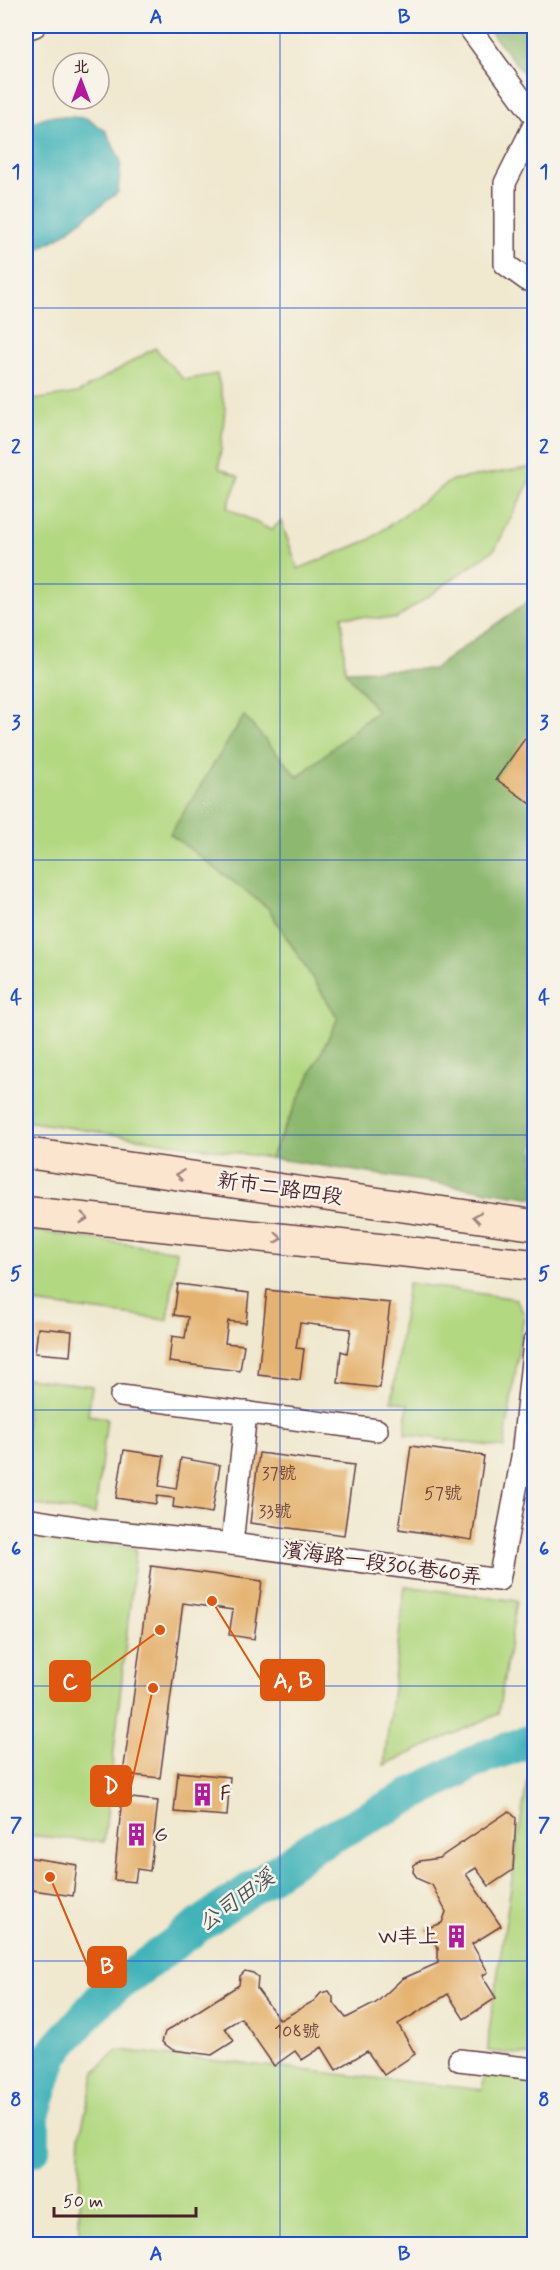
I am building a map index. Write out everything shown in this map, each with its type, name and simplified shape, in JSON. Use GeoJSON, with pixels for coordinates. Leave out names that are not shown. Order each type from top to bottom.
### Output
{"type":"FeatureCollection","features":[{"type":"Feature","properties":{"kind":"street"},"geometry":{"type":"LineString","coordinates":[[26,29],[35,26]]}},
{"type":"Feature","properties":{"kind":"street"},"geometry":{"type":"LineString","coordinates":[[468,26],[534,116]]}},
{"type":"Feature","properties":{"kind":"street"},"geometry":{"type":"LineString","coordinates":[[534,125],[506,183],[505,264],[527,280],[534,279]]}},
{"type":"Feature","properties":{"kind":"street","name":"新市二路四段"},"geometry":{"type":"LineString","coordinates":[[26,1153],[534,1225]]}},
{"type":"Feature","properties":{"kind":"street"},"geometry":{"type":"LineString","coordinates":[[26,1212],[534,1265]]}},
{"type":"Feature","properties":{"kind":"street","name":"濱海路一段306巷60弄"},"geometry":{"type":"LineString","coordinates":[[26,1519],[89,1529],[231,1544],[500,1580],[522,1457],[534,1342]]}},
{"type":"Feature","properties":{"kind":"street"},"geometry":{"type":"LineString","coordinates":[[121,1396],[377,1430]]}},
{"type":"Feature","properties":{"kind":"street"},"geometry":{"type":"LineString","coordinates":[[231,1544],[246,1412]]}},
{"type":"Feature","properties":{"kind":"street"},"geometry":{"type":"LineString","coordinates":[[459,2060],[534,2069]]}},
{"type":"Feature","properties":{"kind":"green space"},"geometry":{"type":"Polygon","coordinates":[[[486,26],[534,26],[534,86],[486,26]]]}},
{"type":"Feature","properties":{"kind":"green space"},"geometry":{"type":"Polygon","coordinates":[[[155,348],[184,380],[217,374],[225,408],[219,468],[239,477],[227,508],[271,530],[281,521],[298,569],[369,540],[452,480],[534,467],[534,473],[495,549],[396,619],[342,616],[345,671],[377,711],[298,777],[244,717],[171,834],[268,908],[338,1018],[270,1158],[26,1121],[26,406],[34,400],[78,393],[155,348]]]}},
{"type":"Feature","properties":{"kind":"green space"},"geometry":{"type":"Polygon","coordinates":[[[534,597],[534,1198],[270,1158],[338,1018],[268,908],[170,834],[244,716],[298,777],[377,711],[345,671],[433,669],[534,597]]]}},
{"type":"Feature","properties":{"kind":"green space"},"geometry":{"type":"Polygon","coordinates":[[[26,1230],[177,1251],[168,1320],[26,1302],[26,1230]]]}},
{"type":"Feature","properties":{"kind":"green space"},"geometry":{"type":"Polygon","coordinates":[[[408,1283],[516,1299],[524,1314],[504,1448],[405,1434],[408,1404],[392,1401],[408,1283]]]}},
{"type":"Feature","properties":{"kind":"green space"},"geometry":{"type":"Polygon","coordinates":[[[26,1378],[92,1386],[88,1415],[107,1418],[95,1514],[26,1503],[26,1378]]]}},
{"type":"Feature","properties":{"kind":"green space"},"geometry":{"type":"Polygon","coordinates":[[[26,1532],[136,1549],[104,1842],[26,1835],[26,1532]]]}},
{"type":"Feature","properties":{"kind":"green space"},"geometry":{"type":"Polygon","coordinates":[[[405,1586],[517,1601],[498,1714],[384,1765],[405,1586]]]}},
{"type":"Feature","properties":{"kind":"green space"},"geometry":{"type":"Polygon","coordinates":[[[534,1779],[534,2056],[488,2051],[489,2031],[527,1781],[534,1779]]]}},
{"type":"Feature","properties":{"kind":"green space"},"geometry":{"type":"Polygon","coordinates":[[[118,2050],[483,2090],[484,2072],[534,2078],[534,2244],[151,2244],[79,2235],[80,2135],[95,2072],[118,2050]]]}},
{"type":"Feature","properties":{"kind":"water"},"geometry":{"type":"Polygon","coordinates":[[[49,116],[86,118],[106,131],[121,162],[118,192],[61,236],[26,256],[26,124],[49,116]]]}},
{"type":"Feature","properties":{"kind":"building"},"geometry":{"type":"Polygon","coordinates":[[[534,726],[534,806],[496,779],[534,726]]]}},
{"type":"Feature","properties":{"kind":"building"},"geometry":{"type":"Polygon","coordinates":[[[178,1284],[249,1293],[246,1323],[228,1321],[225,1343],[244,1345],[240,1371],[169,1362],[172,1336],[185,1338],[188,1317],[174,1315],[178,1284]]]}},
{"type":"Feature","properties":{"kind":"building"},"geometry":{"type":"Polygon","coordinates":[[[267,1290],[390,1303],[380,1388],[338,1383],[341,1351],[347,1353],[351,1329],[300,1323],[296,1348],[304,1349],[300,1380],[258,1375],[267,1290]]]}},
{"type":"Feature","properties":{"kind":"building"},"geometry":{"type":"Polygon","coordinates":[[[38,1328],[72,1331],[70,1356],[35,1353],[38,1328]]]}},
{"type":"Feature","properties":{"kind":"building"},"geometry":{"type":"Polygon","coordinates":[[[411,1446],[484,1456],[472,1540],[399,1529],[411,1446]]]}},
{"type":"Feature","properties":{"kind":"building"},"geometry":{"type":"Polygon","coordinates":[[[124,1450],[164,1456],[159,1486],[176,1489],[181,1458],[220,1465],[212,1513],[173,1507],[174,1498],[157,1496],[156,1504],[116,1498],[124,1450]]]}},
{"type":"Feature","properties":{"kind":"building"},"geometry":{"type":"Polygon","coordinates":[[[259,1453],[354,1465],[344,1535],[250,1523],[259,1453]]]}},
{"type":"Feature","properties":{"kind":"building"},"geometry":{"type":"Polygon","coordinates":[[[151,1566],[262,1581],[254,1639],[229,1635],[233,1610],[183,1603],[160,1778],[123,1774],[151,1566]]]}},
{"type":"Feature","properties":{"kind":"building","name":"F"},"geometry":{"type":"Polygon","coordinates":[[[178,1772],[230,1777],[227,1816],[174,1812],[178,1772]]]}},
{"type":"Feature","properties":{"kind":"building","name":"G"},"geometry":{"type":"Polygon","coordinates":[[[122,1797],[158,1801],[150,1871],[137,1869],[135,1882],[114,1880],[122,1797]]]}},
{"type":"Feature","properties":{"kind":"building","name":"W丰上"},"geometry":{"type":"Polygon","coordinates":[[[509,1811],[516,1818],[513,1870],[489,1886],[476,1868],[466,1874],[501,1926],[472,1944],[488,1972],[482,1976],[496,1998],[464,2019],[448,1994],[398,2024],[415,2054],[384,2075],[367,2051],[336,2070],[322,2047],[302,2060],[295,2051],[274,2066],[241,2018],[225,2028],[234,2041],[212,2055],[173,2050],[162,2042],[165,2032],[239,1985],[240,1976],[245,1971],[258,1977],[257,1989],[280,2020],[314,2001],[321,1993],[329,1991],[333,2002],[346,2018],[376,2003],[402,1979],[438,1963],[438,1948],[424,1929],[442,1923],[446,1912],[432,1885],[418,1879],[413,1872],[414,1865],[420,1861],[439,1858],[509,1811]]]}},
{"type":"Feature","properties":{"kind":"building"},"geometry":{"type":"Polygon","coordinates":[[[26,1857],[77,1865],[73,1896],[26,1889],[26,1857]]]}},
{"type":"Feature","properties":{"kind":"waterway","name":"公司田溪"},"geometry":{"type":"LineString","coordinates":[[33,2150],[33,2115],[52,2054],[103,1996],[220,1910],[314,1846],[484,1757],[534,1740]]}},
{"type":"Feature","properties":{"kind":"place","name":"A, B"},"geometry":{"type":"Point","coordinates":[212,1601]}},
{"type":"Feature","properties":{"kind":"place","name":"C"},"geometry":{"type":"Point","coordinates":[160,1630]}},
{"type":"Feature","properties":{"kind":"place","name":"D"},"geometry":{"type":"Point","coordinates":[153,1688]}},
{"type":"Feature","properties":{"kind":"place","name":"F"},"geometry":{"type":"Point","coordinates":[202,1794]}},
{"type":"Feature","properties":{"kind":"place","name":"G"},"geometry":{"type":"Point","coordinates":[136,1835]}},
{"type":"Feature","properties":{"kind":"place","name":"B"},"geometry":{"type":"Point","coordinates":[50,1877]}},
{"type":"Feature","properties":{"kind":"place","name":"W丰上"},"geometry":{"type":"Point","coordinates":[457,1937]}}]}
